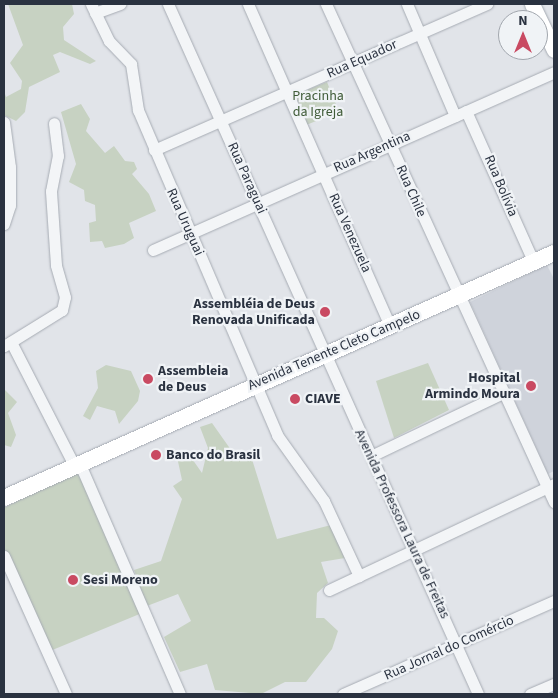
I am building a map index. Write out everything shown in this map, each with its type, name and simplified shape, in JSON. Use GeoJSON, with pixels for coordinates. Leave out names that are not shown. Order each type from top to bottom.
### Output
{"type":"FeatureCollection","features":[{"type":"Feature","properties":{"kind":"main road","name":"Avenida Tenente Cleto Campelo"},"geometry":{"type":"LineString","coordinates":[[4,498],[76,463],[258,382],[554,254]]}},
{"type":"Feature","properties":{"kind":"street"},"geometry":{"type":"LineString","coordinates":[[93,9],[120,4]]}},
{"type":"Feature","properties":{"kind":"street","name":"Rua Paraguai"},"geometry":{"type":"LineString","coordinates":[[168,4],[258,202],[324,354]]}},
{"type":"Feature","properties":{"kind":"street","name":"Rua Venezuela"},"geometry":{"type":"LineString","coordinates":[[248,4],[390,326]]}},
{"type":"Feature","properties":{"kind":"street","name":"Rua Chile"},"geometry":{"type":"LineString","coordinates":[[326,4],[502,393],[551,485],[554,502]]}},
{"type":"Feature","properties":{"kind":"street","name":"Rua Bolívia"},"geometry":{"type":"LineString","coordinates":[[407,4],[534,263]]}},
{"type":"Feature","properties":{"kind":"street","name":"Rua Equador"},"geometry":{"type":"LineString","coordinates":[[154,150],[487,4]]}},
{"type":"Feature","properties":{"kind":"street"},"geometry":{"type":"LineString","coordinates":[[532,4],[554,50]]}},
{"type":"Feature","properties":{"kind":"street","name":"Rua Uruguai"},"geometry":{"type":"LineString","coordinates":[[93,9],[109,41],[127,58],[136,106],[190,234],[258,382],[277,435],[324,501],[359,576]]}},
{"type":"Feature","properties":{"kind":"street","name":"Rua Argentina"},"geometry":{"type":"LineString","coordinates":[[153,250],[554,72]]}},
{"type":"Feature","properties":{"kind":"street"},"geometry":{"type":"LineString","coordinates":[[4,122],[10,167],[10,205],[4,224]]}},
{"type":"Feature","properties":{"kind":"street"},"geometry":{"type":"LineString","coordinates":[[54,123],[58,156],[51,191],[56,265],[65,297],[54,318],[7,344],[76,463],[180,694]]}},
{"type":"Feature","properties":{"kind":"street","name":"Avenida Professora Laura de Freitas"},"geometry":{"type":"LineString","coordinates":[[324,354],[414,549],[478,694]]}},
{"type":"Feature","properties":{"kind":"street"},"geometry":{"type":"LineString","coordinates":[[371,456],[502,393]]}},
{"type":"Feature","properties":{"kind":"street"},"geometry":{"type":"LineString","coordinates":[[329,590],[551,485]]}},
{"type":"Feature","properties":{"kind":"street"},"geometry":{"type":"LineString","coordinates":[[4,556],[66,694]]}},
{"type":"Feature","properties":{"kind":"street","name":"Rua Jornal do Comércio"},"geometry":{"type":"LineString","coordinates":[[343,694],[554,601]]}},
{"type":"Feature","properties":{"kind":"street"},"geometry":{"type":"LineString","coordinates":[[530,694],[554,684]]}},
{"type":"Feature","properties":{"kind":"shaded area","name":"Hospital Armindo Moura"},"geometry":{"type":"Polygon","coordinates":[[[547,265],[554,279],[554,471],[548,474],[470,302],[547,265]]]}},
{"type":"Feature","properties":{"kind":"green space"},"geometry":{"type":"Polygon","coordinates":[[[8,4],[72,4],[74,14],[63,27],[64,40],[96,61],[90,64],[60,52],[53,55],[60,72],[29,87],[25,112],[16,121],[4,115],[4,91],[6,97],[21,89],[22,81],[10,63],[23,45],[8,4]]]}},
{"type":"Feature","properties":{"kind":"green space","name":"Pracinha da Igreja"},"geometry":{"type":"Polygon","coordinates":[[[327,82],[339,112],[307,124],[295,95],[327,82]]]}},
{"type":"Feature","properties":{"kind":"green space"},"geometry":{"type":"Polygon","coordinates":[[[81,104],[90,119],[86,131],[105,153],[114,146],[125,161],[134,162],[137,169],[132,174],[149,194],[156,211],[129,223],[134,238],[124,244],[105,248],[102,241],[90,242],[89,223],[96,221],[95,205],[85,201],[84,190],[69,182],[76,164],[61,112],[81,104]]]}},
{"type":"Feature","properties":{"kind":"green space"},"geometry":{"type":"Polygon","coordinates":[[[428,363],[449,410],[394,438],[376,381],[428,363]]]}},
{"type":"Feature","properties":{"kind":"green space"},"geometry":{"type":"Polygon","coordinates":[[[106,365],[131,371],[140,391],[138,401],[119,424],[115,411],[97,406],[90,420],[83,416],[98,388],[96,371],[106,365]]]}},
{"type":"Feature","properties":{"kind":"green space"},"geometry":{"type":"Polygon","coordinates":[[[4,389],[17,402],[8,413],[16,435],[11,447],[4,445],[4,389]]]}},
{"type":"Feature","properties":{"kind":"green space"},"geometry":{"type":"Polygon","coordinates":[[[212,423],[236,457],[250,453],[277,539],[331,525],[345,558],[321,562],[328,583],[317,593],[316,618],[324,618],[338,631],[332,649],[306,682],[285,682],[261,694],[215,690],[207,664],[180,672],[164,637],[191,621],[178,594],[147,606],[134,570],[161,561],[182,499],[173,486],[182,480],[177,457],[188,453],[202,473],[208,448],[200,427],[212,423]]]}},
{"type":"Feature","properties":{"kind":"green space","name":"Sesi Moreno"},"geometry":{"type":"Polygon","coordinates":[[[79,467],[142,613],[50,651],[4,547],[4,508],[79,467]]]}},
{"type":"Feature","properties":{"kind":"place","name":"Assembléia de Deus Renovada Unificada"},"geometry":{"type":"Point","coordinates":[325,312]}},
{"type":"Feature","properties":{"kind":"place","name":"Assembleia de Deus"},"geometry":{"type":"Point","coordinates":[148,379]}},
{"type":"Feature","properties":{"kind":"place","name":"Hospital Armindo Moura"},"geometry":{"type":"Point","coordinates":[531,386]}},
{"type":"Feature","properties":{"kind":"place","name":"CIAVE"},"geometry":{"type":"Point","coordinates":[295,399]}},
{"type":"Feature","properties":{"kind":"place","name":"Banco do Brasil"},"geometry":{"type":"Point","coordinates":[156,455]}},
{"type":"Feature","properties":{"kind":"place","name":"Sesi Moreno"},"geometry":{"type":"Point","coordinates":[73,580]}}]}
